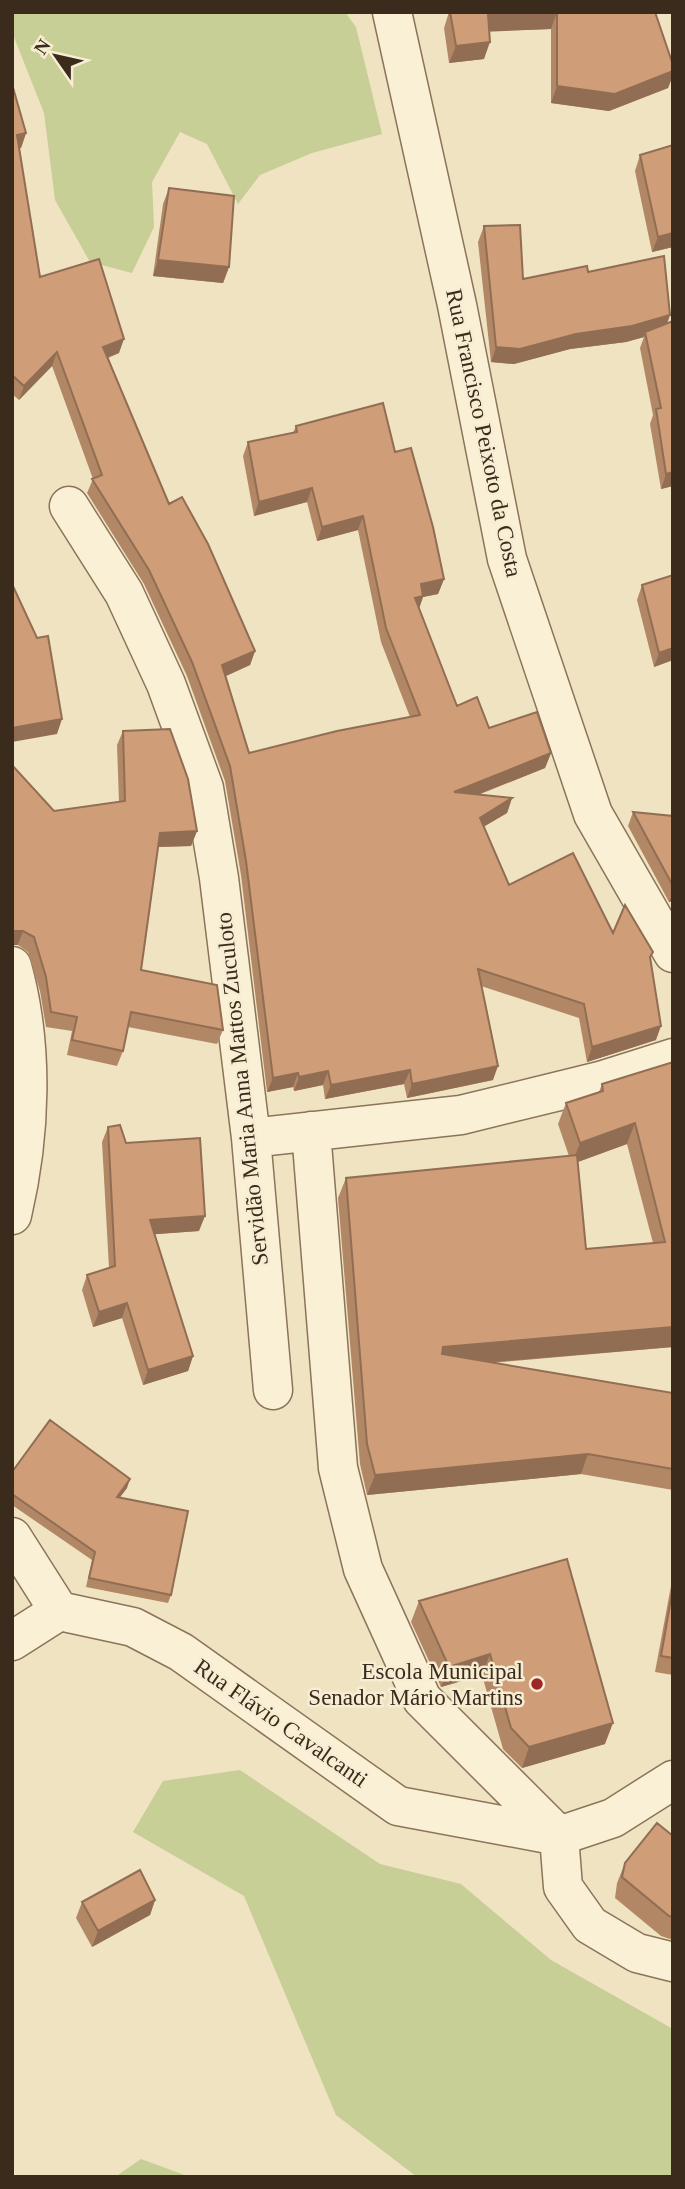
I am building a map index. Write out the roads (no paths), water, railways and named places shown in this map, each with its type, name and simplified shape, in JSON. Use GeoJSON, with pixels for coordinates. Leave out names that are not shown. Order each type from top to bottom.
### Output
{"type":"FeatureCollection","features":[{"type":"Feature","properties":{"kind":"street","name":"Rua Francisco Peixoto da Costa"},"geometry":{"type":"LineString","coordinates":[[392,12],[457,305],[507,559],[593,814],[673,953]]}},
{"type":"Feature","properties":{"kind":"street","name":"Servidão Maria Anna Mattos Zuculoto"},"geometry":{"type":"LineString","coordinates":[[69,506],[124,593],[166,684],[204,788],[219,878],[251,1138],[273,1390]]}},
{"type":"Feature","properties":{"kind":"street"},"geometry":{"type":"LineString","coordinates":[[12,966],[24,1006],[29,1078],[12,1214]]}},
{"type":"Feature","properties":{"kind":"street"},"geometry":{"type":"LineString","coordinates":[[251,1138],[461,1115],[600,1081],[673,1058]]}},
{"type":"Feature","properties":{"kind":"street"},"geometry":{"type":"LineString","coordinates":[[311,1131],[338,1468],[363,1569],[422,1699],[559,1836],[563,1887],[590,1925],[637,1953],[673,1962]]}},
{"type":"Feature","properties":{"kind":"street"},"geometry":{"type":"LineString","coordinates":[[12,1537],[59,1611],[12,1641]]}},
{"type":"Feature","properties":{"kind":"street","name":"Rua Flávio Cavalcanti"},"geometry":{"type":"LineString","coordinates":[[59,1611],[132,1627],[181,1652],[398,1806],[559,1836]]}},
{"type":"Feature","properties":{"kind":"street"},"geometry":{"type":"LineString","coordinates":[[559,1836],[613,1818],[673,1780]]}},
{"type":"Feature","properties":{"kind":"place","name":"Escola Municipal Senador Mário Martins"},"geometry":{"type":"Point","coordinates":[537,1684]}}]}
